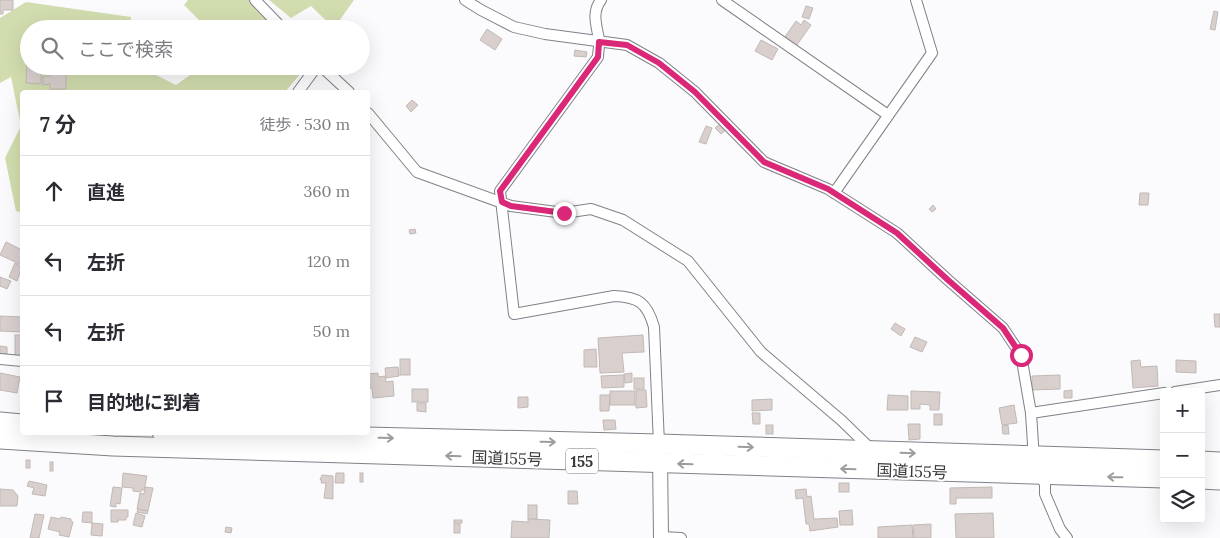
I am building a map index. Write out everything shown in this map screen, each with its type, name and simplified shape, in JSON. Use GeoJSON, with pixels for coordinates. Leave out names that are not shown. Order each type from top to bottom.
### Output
{"type":"FeatureCollection","features":[{"type":"Feature","properties":{"kind":"highway"},"geometry":{"type":"LineString","coordinates":[[0,422],[20,424]]}},
{"type":"Feature","properties":{"kind":"highway","name":"国道155号"},"geometry":{"type":"LineString","coordinates":[[326,435],[1160,460]]}},
{"type":"Feature","properties":{"kind":"highway","name":"国道155号"},"geometry":{"type":"LineString","coordinates":[[0,439],[123,447],[1160,478]]}},
{"type":"Feature","properties":{"kind":"highway"},"geometry":{"type":"LineString","coordinates":[[1205,461],[1220,461]]}},
{"type":"Feature","properties":{"kind":"highway"},"geometry":{"type":"LineString","coordinates":[[1205,479],[1220,480]]}},
{"type":"Feature","properties":{"kind":"street"},"geometry":{"type":"LineString","coordinates":[[255,0],[274,20]]}},
{"type":"Feature","properties":{"kind":"street"},"geometry":{"type":"LineString","coordinates":[[465,0],[480,10],[514,26],[545,34],[627,45],[659,63],[695,92],[764,162],[828,189],[897,233],[1003,328],[1021,355],[1031,413],[1032,456],[1039,475],[1045,484],[1045,494],[1060,529],[1067,538]]}},
{"type":"Feature","properties":{"kind":"street"},"geometry":{"type":"LineString","coordinates":[[601,0],[598,4],[594,22],[599,42],[598,57],[500,191],[514,314],[614,296],[630,297],[641,302],[650,312],[654,327],[660,444],[661,537],[681,538]]}},
{"type":"Feature","properties":{"kind":"street"},"geometry":{"type":"LineString","coordinates":[[722,0],[888,115]]}},
{"type":"Feature","properties":{"kind":"street"},"geometry":{"type":"LineString","coordinates":[[834,193],[932,52],[916,0]]}},
{"type":"Feature","properties":{"kind":"street"},"geometry":{"type":"LineString","coordinates":[[299,90],[310,75]]}},
{"type":"Feature","properties":{"kind":"street"},"geometry":{"type":"LineString","coordinates":[[330,75],[347,90]]}},
{"type":"Feature","properties":{"kind":"street"},"geometry":{"type":"LineString","coordinates":[[370,115],[417,172],[511,206],[564,213],[591,209],[623,220],[688,261],[761,352],[841,420],[874,452]]}},
{"type":"Feature","properties":{"kind":"street"},"geometry":{"type":"LineString","coordinates":[[0,359],[20,361]]}},
{"type":"Feature","properties":{"kind":"street"},"geometry":{"type":"LineString","coordinates":[[1201,388],[1220,385]]}},
{"type":"Feature","properties":{"kind":"street"},"geometry":{"type":"LineString","coordinates":[[1031,413],[1160,394]]}},
{"type":"Feature","properties":{"kind":"green space"},"geometry":{"type":"Polygon","coordinates":[[[188,0],[250,0],[270,20],[199,20],[184,5],[188,0]]]}},
{"type":"Feature","properties":{"kind":"green space"},"geometry":{"type":"Polygon","coordinates":[[[269,0],[354,0],[340,20],[326,20],[311,6],[291,18],[269,0]]]}},
{"type":"Feature","properties":{"kind":"green space"},"geometry":{"type":"Polygon","coordinates":[[[26,2],[131,17],[131,20],[20,20],[20,75],[156,75],[176,85],[190,75],[299,75],[287,90],[20,90],[20,121],[11,77],[0,83],[0,18],[26,2]]]}},
{"type":"Feature","properties":{"kind":"green space"},"geometry":{"type":"Polygon","coordinates":[[[20,128],[20,212],[16,211],[5,158],[20,128]]]}},
{"type":"Feature","properties":{"kind":"building"},"geometry":{"type":"Polygon","coordinates":[[[0,0],[13,0],[13,10],[3,10],[3,14],[0,14],[0,0]]]}},
{"type":"Feature","properties":{"kind":"building"},"geometry":{"type":"Polygon","coordinates":[[[806,6],[813,8],[809,19],[802,17],[806,6]]]}},
{"type":"Feature","properties":{"kind":"building"},"geometry":{"type":"Polygon","coordinates":[[[1214,11],[1218,12],[1215,30],[1210,29],[1214,11]]]}},
{"type":"Feature","properties":{"kind":"building"},"geometry":{"type":"Polygon","coordinates":[[[804,20],[811,25],[794,49],[782,41],[796,21],[801,25],[804,20]]]}},
{"type":"Feature","properties":{"kind":"building"},"geometry":{"type":"Polygon","coordinates":[[[487,29],[502,39],[495,50],[480,40],[487,29]]]}},
{"type":"Feature","properties":{"kind":"building"},"geometry":{"type":"Polygon","coordinates":[[[761,40],[778,49],[772,60],[755,51],[761,40]]]}},
{"type":"Feature","properties":{"kind":"building"},"geometry":{"type":"Polygon","coordinates":[[[575,50],[587,52],[586,57],[574,56],[575,50]]]}},
{"type":"Feature","properties":{"kind":"building"},"geometry":{"type":"Polygon","coordinates":[[[26,75],[41,75],[41,84],[26,83],[26,75]]]}},
{"type":"Feature","properties":{"kind":"building"},"geometry":{"type":"Polygon","coordinates":[[[66,75],[66,89],[50,89],[50,84],[43,85],[43,76],[66,75]]]}},
{"type":"Feature","properties":{"kind":"building"},"geometry":{"type":"Polygon","coordinates":[[[412,100],[418,105],[411,112],[406,106],[412,100]]]}},
{"type":"Feature","properties":{"kind":"building"},"geometry":{"type":"Polygon","coordinates":[[[721,123],[727,129],[721,134],[715,128],[721,123]]]}},
{"type":"Feature","properties":{"kind":"building"},"geometry":{"type":"Polygon","coordinates":[[[706,126],[712,128],[706,144],[699,142],[706,126]]]}},
{"type":"Feature","properties":{"kind":"building"},"geometry":{"type":"Polygon","coordinates":[[[1140,193],[1149,193],[1148,205],[1139,205],[1140,193]]]}},
{"type":"Feature","properties":{"kind":"building"},"geometry":{"type":"Polygon","coordinates":[[[933,205],[936,209],[932,212],[929,209],[933,205]]]}},
{"type":"Feature","properties":{"kind":"building"},"geometry":{"type":"Polygon","coordinates":[[[415,229],[416,233],[410,234],[409,230],[415,229]]]}},
{"type":"Feature","properties":{"kind":"building"},"geometry":{"type":"Polygon","coordinates":[[[6,242],[20,249],[20,264],[0,255],[6,242]]]}},
{"type":"Feature","properties":{"kind":"building"},"geometry":{"type":"Polygon","coordinates":[[[15,263],[20,266],[17,281],[9,277],[15,263]]]}},
{"type":"Feature","properties":{"kind":"building"},"geometry":{"type":"Polygon","coordinates":[[[0,277],[11,281],[7,289],[0,286],[0,277]]]}},
{"type":"Feature","properties":{"kind":"building"},"geometry":{"type":"Polygon","coordinates":[[[1214,314],[1220,314],[1220,327],[1215,327],[1214,314]]]}},
{"type":"Feature","properties":{"kind":"building"},"geometry":{"type":"Polygon","coordinates":[[[0,316],[20,317],[20,332],[0,331],[0,316]]]}},
{"type":"Feature","properties":{"kind":"building"},"geometry":{"type":"Polygon","coordinates":[[[895,323],[905,329],[901,336],[891,329],[895,323]]]}},
{"type":"Feature","properties":{"kind":"building"},"geometry":{"type":"Polygon","coordinates":[[[15,335],[20,335],[20,356],[15,356],[15,335]]]}},
{"type":"Feature","properties":{"kind":"building"},"geometry":{"type":"Polygon","coordinates":[[[643,335],[644,352],[622,353],[624,372],[600,373],[598,338],[643,335]]]}},
{"type":"Feature","properties":{"kind":"building"},"geometry":{"type":"Polygon","coordinates":[[[915,337],[927,342],[922,352],[910,347],[915,337]]]}},
{"type":"Feature","properties":{"kind":"building"},"geometry":{"type":"Polygon","coordinates":[[[0,346],[7,347],[7,355],[0,355],[0,346]]]}},
{"type":"Feature","properties":{"kind":"building"},"geometry":{"type":"Polygon","coordinates":[[[596,349],[597,367],[584,367],[584,350],[596,349]]]}},
{"type":"Feature","properties":{"kind":"building"},"geometry":{"type":"Polygon","coordinates":[[[400,359],[410,359],[410,375],[400,375],[400,359]]]}},
{"type":"Feature","properties":{"kind":"building"},"geometry":{"type":"Polygon","coordinates":[[[1140,360],[1141,367],[1157,366],[1158,386],[1133,388],[1131,361],[1140,360]]]}},
{"type":"Feature","properties":{"kind":"building"},"geometry":{"type":"Polygon","coordinates":[[[1176,360],[1196,361],[1196,373],[1176,372],[1176,360]]]}},
{"type":"Feature","properties":{"kind":"building"},"geometry":{"type":"Polygon","coordinates":[[[398,367],[399,376],[386,378],[385,368],[398,367]]]}},
{"type":"Feature","properties":{"kind":"building"},"geometry":{"type":"Polygon","coordinates":[[[0,373],[20,377],[17,393],[0,390],[0,373]]]}},
{"type":"Feature","properties":{"kind":"building"},"geometry":{"type":"Polygon","coordinates":[[[378,373],[378,377],[385,376],[386,382],[393,381],[394,396],[373,398],[372,388],[370,388],[370,374],[378,373]]]}},
{"type":"Feature","properties":{"kind":"building"},"geometry":{"type":"Polygon","coordinates":[[[632,373],[632,382],[625,383],[624,374],[632,373]]]}},
{"type":"Feature","properties":{"kind":"building"},"geometry":{"type":"Polygon","coordinates":[[[624,375],[624,387],[602,388],[601,376],[624,375]]]}},
{"type":"Feature","properties":{"kind":"building"},"geometry":{"type":"Polygon","coordinates":[[[1060,375],[1060,389],[1032,390],[1032,376],[1060,375]]]}},
{"type":"Feature","properties":{"kind":"building"},"geometry":{"type":"Polygon","coordinates":[[[634,378],[644,378],[644,389],[634,389],[634,378]]]}},
{"type":"Feature","properties":{"kind":"building"},"geometry":{"type":"Polygon","coordinates":[[[412,389],[428,389],[428,402],[412,402],[412,389]]]}},
{"type":"Feature","properties":{"kind":"building"},"geometry":{"type":"Polygon","coordinates":[[[636,390],[646,390],[647,407],[636,408],[636,390]]]}},
{"type":"Feature","properties":{"kind":"building"},"geometry":{"type":"Polygon","coordinates":[[[1072,390],[1072,398],[1064,398],[1064,391],[1072,390]]]}},
{"type":"Feature","properties":{"kind":"building"},"geometry":{"type":"Polygon","coordinates":[[[610,391],[635,391],[635,405],[610,405],[610,391]]]}},
{"type":"Feature","properties":{"kind":"building"},"geometry":{"type":"Polygon","coordinates":[[[911,391],[940,392],[939,410],[930,410],[930,405],[920,404],[920,409],[911,409],[911,391]]]}},
{"type":"Feature","properties":{"kind":"building"},"geometry":{"type":"Polygon","coordinates":[[[600,395],[610,395],[609,411],[600,411],[600,395]]]}},
{"type":"Feature","properties":{"kind":"building"},"geometry":{"type":"Polygon","coordinates":[[[888,395],[908,396],[908,410],[887,410],[888,395]]]}},
{"type":"Feature","properties":{"kind":"building"},"geometry":{"type":"Polygon","coordinates":[[[518,397],[528,397],[528,407],[518,408],[518,397]]]}},
{"type":"Feature","properties":{"kind":"building"},"geometry":{"type":"Polygon","coordinates":[[[772,399],[772,410],[752,411],[752,400],[772,399]]]}},
{"type":"Feature","properties":{"kind":"building"},"geometry":{"type":"Polygon","coordinates":[[[417,403],[426,403],[426,412],[417,411],[417,403]]]}},
{"type":"Feature","properties":{"kind":"building"},"geometry":{"type":"Polygon","coordinates":[[[1014,405],[1017,423],[1002,425],[999,408],[1014,405]]]}},
{"type":"Feature","properties":{"kind":"building"},"geometry":{"type":"Polygon","coordinates":[[[752,413],[760,413],[760,424],[753,424],[752,413]]]}},
{"type":"Feature","properties":{"kind":"building"},"geometry":{"type":"Polygon","coordinates":[[[934,414],[942,414],[942,425],[934,425],[934,414]]]}},
{"type":"Feature","properties":{"kind":"building"},"geometry":{"type":"Polygon","coordinates":[[[603,420],[615,420],[616,429],[604,430],[603,420]]]}},
{"type":"Feature","properties":{"kind":"building"},"geometry":{"type":"Polygon","coordinates":[[[908,424],[920,424],[920,439],[909,440],[908,424]]]}},
{"type":"Feature","properties":{"kind":"building"},"geometry":{"type":"Polygon","coordinates":[[[766,425],[773,425],[773,434],[766,434],[766,425]]]}},
{"type":"Feature","properties":{"kind":"building"},"geometry":{"type":"Polygon","coordinates":[[[1008,425],[1009,434],[1003,434],[1002,426],[1008,425]]]}},
{"type":"Feature","properties":{"kind":"building"},"geometry":{"type":"Polygon","coordinates":[[[26,460],[30,460],[30,468],[26,468],[26,460]]]}},
{"type":"Feature","properties":{"kind":"building"},"geometry":{"type":"Polygon","coordinates":[[[50,462],[53,462],[53,471],[50,471],[50,462]]]}},
{"type":"Feature","properties":{"kind":"building"},"geometry":{"type":"Polygon","coordinates":[[[123,473],[147,476],[144,490],[141,490],[141,492],[133,491],[133,488],[122,487],[123,473]]]}},
{"type":"Feature","properties":{"kind":"building"},"geometry":{"type":"Polygon","coordinates":[[[336,473],[344,473],[344,483],[335,483],[336,473]]]}},
{"type":"Feature","properties":{"kind":"building"},"geometry":{"type":"Polygon","coordinates":[[[360,473],[363,473],[363,482],[360,482],[360,473]]]}},
{"type":"Feature","properties":{"kind":"building"},"geometry":{"type":"Polygon","coordinates":[[[322,475],[333,476],[333,499],[324,498],[326,483],[321,483],[322,475]]]}},
{"type":"Feature","properties":{"kind":"building"},"geometry":{"type":"Polygon","coordinates":[[[29,481],[47,485],[45,496],[32,494],[34,488],[27,486],[29,481]]]}},
{"type":"Feature","properties":{"kind":"building"},"geometry":{"type":"Polygon","coordinates":[[[839,483],[849,483],[849,492],[839,492],[839,483]]]}},
{"type":"Feature","properties":{"kind":"building"},"geometry":{"type":"Polygon","coordinates":[[[113,487],[122,488],[120,504],[116,503],[116,507],[110,506],[113,487]]]}},
{"type":"Feature","properties":{"kind":"building"},"geometry":{"type":"Polygon","coordinates":[[[145,487],[153,488],[148,511],[137,509],[140,493],[144,494],[145,487]]]}},
{"type":"Feature","properties":{"kind":"building"},"geometry":{"type":"Polygon","coordinates":[[[992,487],[992,498],[956,498],[956,504],[950,504],[950,488],[992,487]]]}},
{"type":"Feature","properties":{"kind":"building"},"geometry":{"type":"Polygon","coordinates":[[[0,489],[13,490],[18,496],[17,506],[0,506],[0,489]]]}},
{"type":"Feature","properties":{"kind":"building"},"geometry":{"type":"Polygon","coordinates":[[[806,489],[807,497],[811,496],[814,519],[837,518],[838,527],[810,531],[809,524],[806,524],[803,498],[796,499],[795,490],[806,489]]]}},
{"type":"Feature","properties":{"kind":"building"},"geometry":{"type":"Polygon","coordinates":[[[568,491],[577,491],[578,504],[568,504],[568,491]]]}},
{"type":"Feature","properties":{"kind":"building"},"geometry":{"type":"Polygon","coordinates":[[[528,505],[537,505],[537,519],[528,519],[528,505]]]}},
{"type":"Feature","properties":{"kind":"building"},"geometry":{"type":"Polygon","coordinates":[[[138,509],[148,511],[147,514],[137,512],[138,509]]]}},
{"type":"Feature","properties":{"kind":"building"},"geometry":{"type":"Polygon","coordinates":[[[111,510],[128,510],[128,517],[126,517],[126,520],[111,522],[111,510]]]}},
{"type":"Feature","properties":{"kind":"building"},"geometry":{"type":"Polygon","coordinates":[[[852,510],[853,525],[840,525],[839,511],[852,510]]]}},
{"type":"Feature","properties":{"kind":"building"},"geometry":{"type":"Polygon","coordinates":[[[83,512],[92,512],[92,523],[82,522],[83,512]]]}},
{"type":"Feature","properties":{"kind":"building"},"geometry":{"type":"Polygon","coordinates":[[[136,513],[145,516],[142,527],[133,525],[136,513]]]}},
{"type":"Feature","properties":{"kind":"building"},"geometry":{"type":"Polygon","coordinates":[[[993,513],[994,538],[956,538],[955,514],[993,513]]]}},
{"type":"Feature","properties":{"kind":"building"},"geometry":{"type":"Polygon","coordinates":[[[35,514],[44,515],[39,538],[30,538],[35,514]]]}},
{"type":"Feature","properties":{"kind":"building"},"geometry":{"type":"Polygon","coordinates":[[[51,517],[71,519],[73,522],[69,537],[59,535],[60,532],[48,529],[51,517]]]}},
{"type":"Feature","properties":{"kind":"building"},"geometry":{"type":"Polygon","coordinates":[[[528,519],[550,520],[549,538],[511,538],[512,521],[528,522],[528,519]]]}},
{"type":"Feature","properties":{"kind":"building"},"geometry":{"type":"Polygon","coordinates":[[[454,520],[462,520],[462,523],[454,523],[454,520]]]}},
{"type":"Feature","properties":{"kind":"building"},"geometry":{"type":"Polygon","coordinates":[[[92,523],[103,524],[102,536],[91,535],[92,523]]]}},
{"type":"Feature","properties":{"kind":"building"},"geometry":{"type":"Polygon","coordinates":[[[454,524],[460,524],[460,533],[454,533],[454,524]]]}},
{"type":"Feature","properties":{"kind":"building"},"geometry":{"type":"Polygon","coordinates":[[[931,524],[931,538],[914,538],[913,525],[931,524]]]}},
{"type":"Feature","properties":{"kind":"building"},"geometry":{"type":"Polygon","coordinates":[[[912,525],[913,538],[878,538],[878,527],[912,525]]]}},
{"type":"Feature","properties":{"kind":"building"},"geometry":{"type":"Polygon","coordinates":[[[226,527],[232,528],[231,533],[225,532],[226,527]]]}},
{"type":"Feature","properties":{"kind":"route"},"geometry":{"type":"LineString","coordinates":[[564,213],[511,206],[502,202],[500,191],[598,57],[599,42],[627,45],[659,63],[695,92],[764,162],[828,189],[897,233],[976,306],[1003,328],[1021,355]]}}]}
